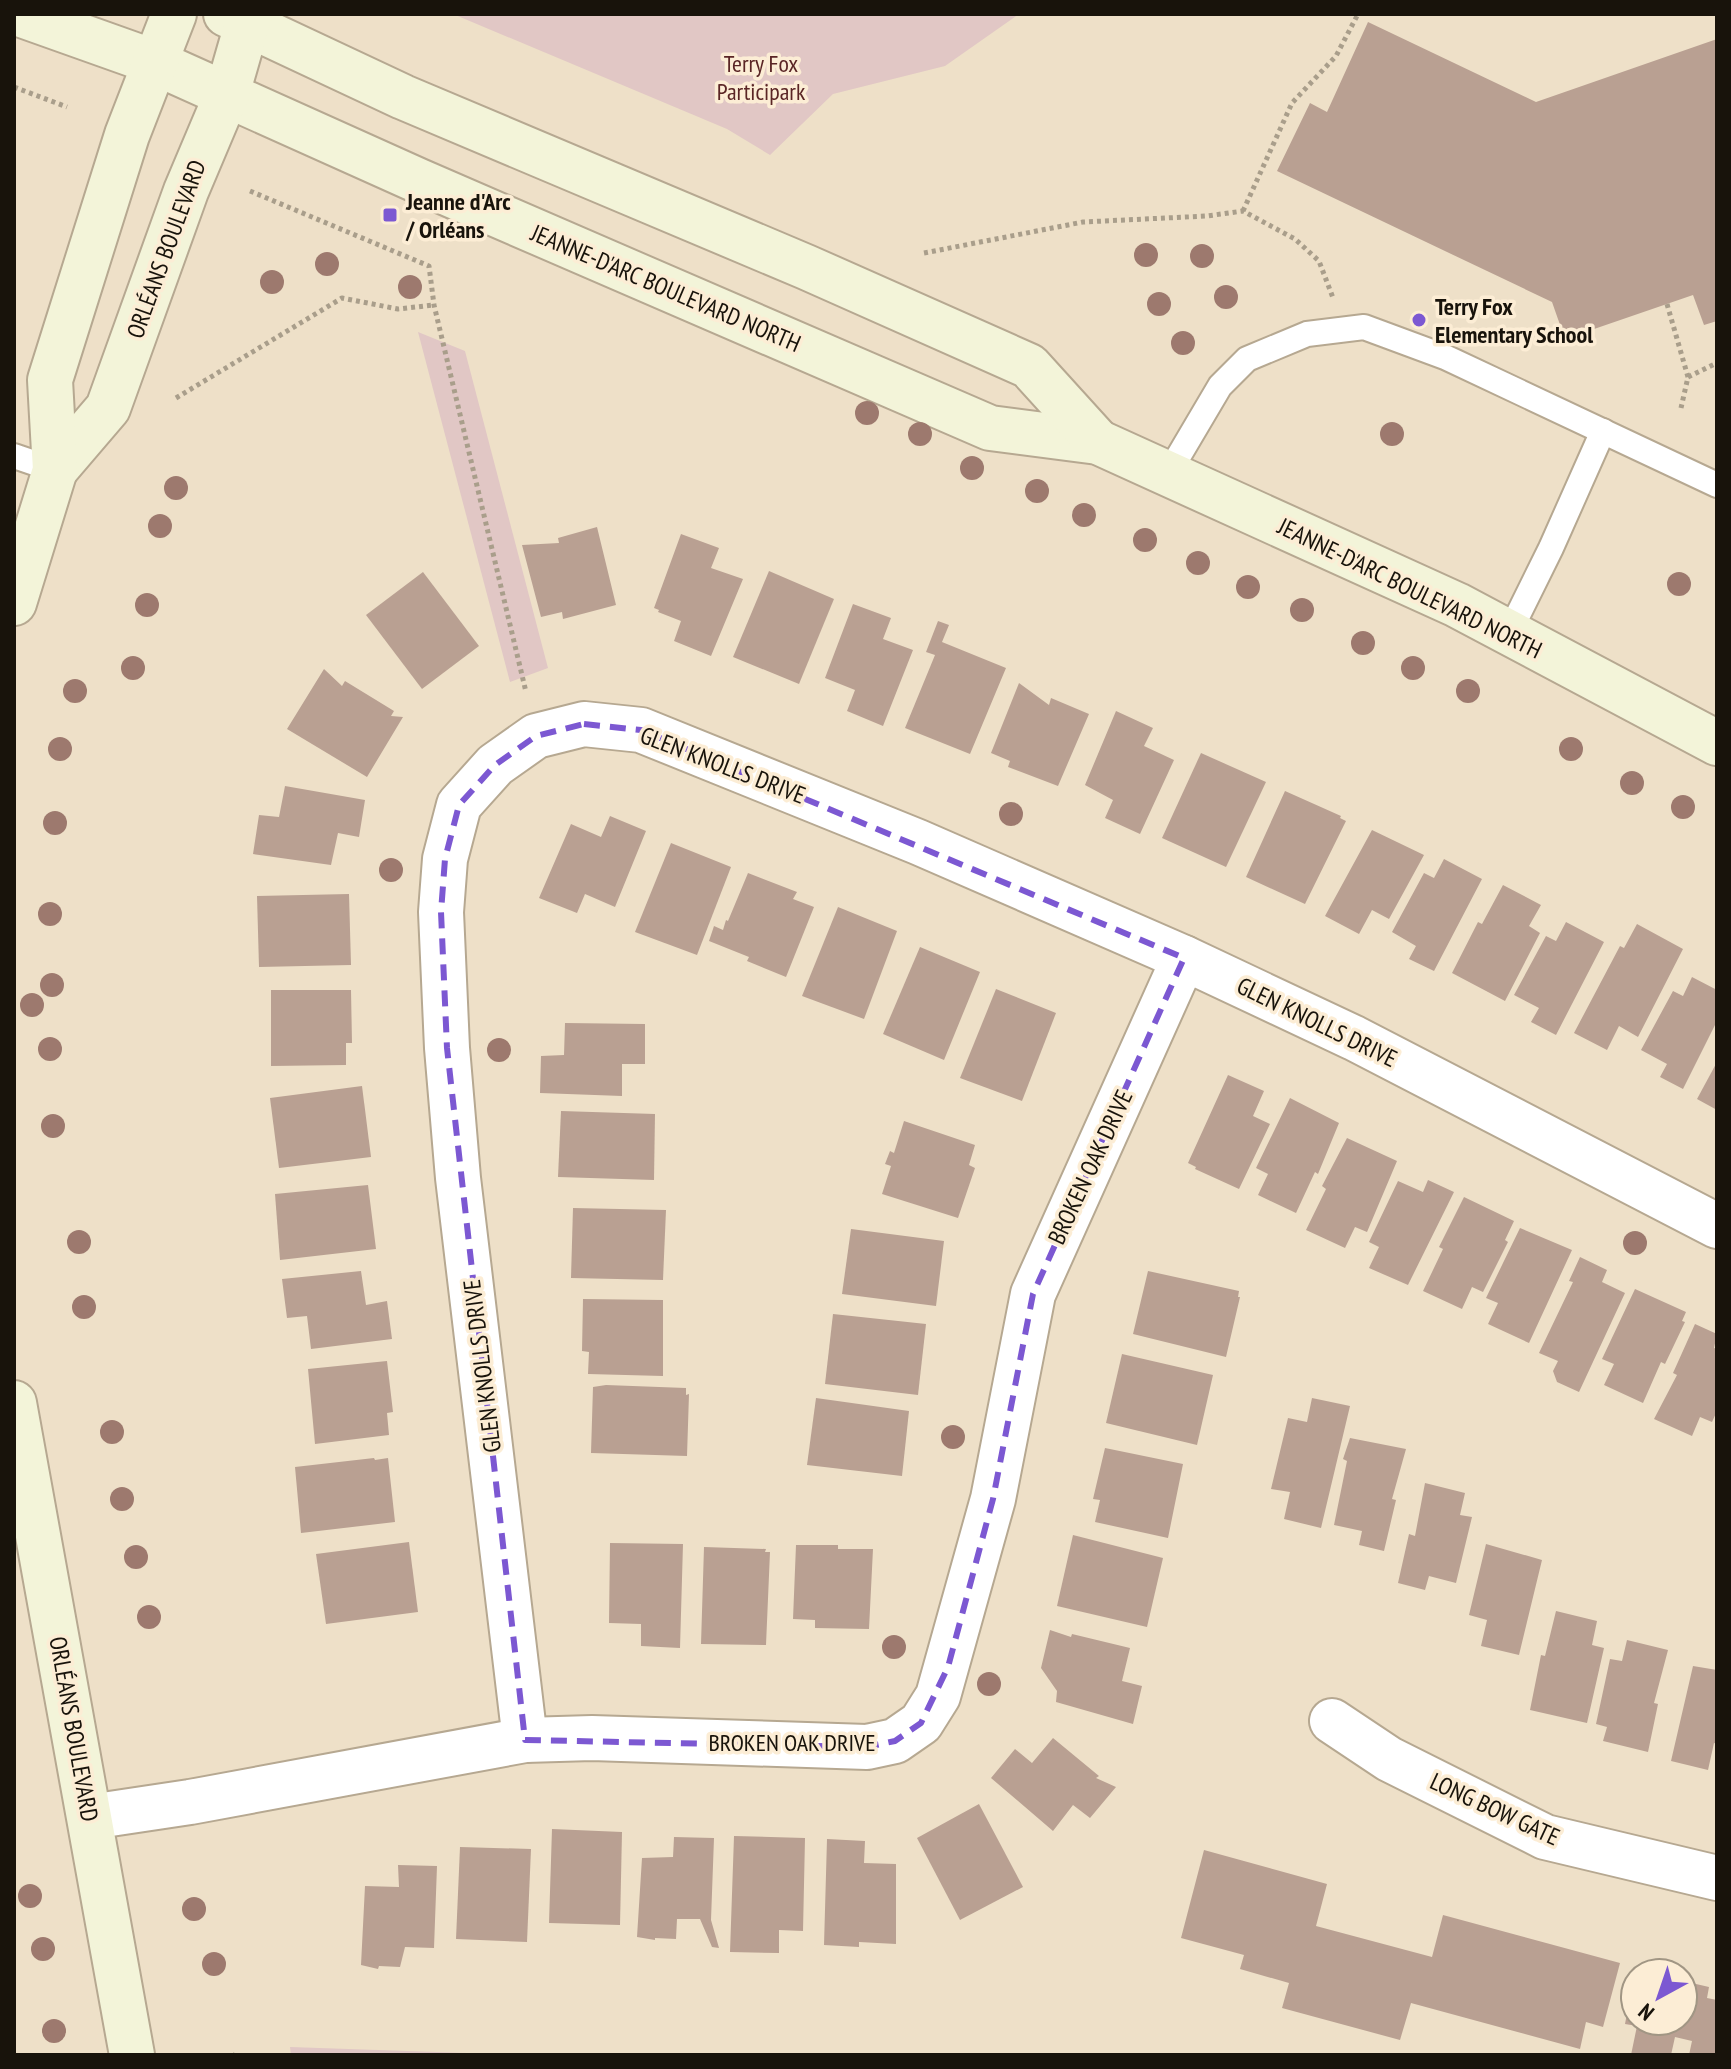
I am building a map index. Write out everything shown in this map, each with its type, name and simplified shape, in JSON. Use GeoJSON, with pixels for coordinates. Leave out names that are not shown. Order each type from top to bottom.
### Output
{"type":"FeatureCollection","features":[{"type":"Feature","properties":{"kind":"main road","name":"JEANNE-D'ARC BOULEVARD NORTH"},"geometry":{"type":"LineString","coordinates":[[19,14],[154,62],[419,181],[990,428],[1098,442],[1457,605],[1717,743]]}},
{"type":"Feature","properties":{"kind":"main road","name":"ORLÉANS BOULEVARD"},"geometry":{"type":"LineString","coordinates":[[14,603],[55,470],[50,380],[127,135],[174,14]]}},
{"type":"Feature","properties":{"kind":"main road","name":"JEANNE-D'ARC BOULEVARD NORTH"},"geometry":{"type":"LineString","coordinates":[[241,17],[403,97],[792,261],[1029,366],[1098,442]]}},
{"type":"Feature","properties":{"kind":"main road","name":"ORLÉANS BOULEVARD"},"geometry":{"type":"LineString","coordinates":[[55,470],[108,408],[186,191],[227,94],[241,17]]}},
{"type":"Feature","properties":{"kind":"main road","name":"ORLÉANS BOULEVARD"},"geometry":{"type":"LineString","coordinates":[[14,1403],[132,2055]]}},
{"type":"Feature","properties":{"kind":"street","name":"GLEN KNOLLS DRIVE"},"geometry":{"type":"LineString","coordinates":[[525,1740],[458,1178],[447,1048],[441,912],[445,859],[459,805],[495,765],[536,736],[584,724],[641,730],[918,842],[1184,958],[1354,1038],[1717,1226]]}},
{"type":"Feature","properties":{"kind":"street","name":"BROKEN OAK DRIVE"},"geometry":{"type":"LineString","coordinates":[[90,1817],[190,1802],[525,1740],[592,1738],[867,1747],[895,1741],[921,1723],[938,1696],[948,1667],[993,1499],[1033,1294],[1184,958]]}},
{"type":"Feature","properties":{"kind":"street","name":"LONG BOW GATE"},"geometry":{"type":"LineString","coordinates":[[1332,1721],[1389,1759],[1545,1837],[1717,1878]]}},
{"type":"Feature","properties":{"kind":"lane"},"geometry":{"type":"LineString","coordinates":[[1168,474],[1220,386],[1247,359],[1307,334],[1364,327],[1445,357],[1717,485]]}},
{"type":"Feature","properties":{"kind":"lane"},"geometry":{"type":"LineString","coordinates":[[1509,633],[1603,431]]}},
{"type":"Feature","properties":{"kind":"lane"},"geometry":{"type":"LineString","coordinates":[[14,456],[55,470]]}},
{"type":"Feature","properties":{"kind":"path"},"geometry":{"type":"LineString","coordinates":[[1243,211],[1292,103],[1336,56],[1358,14]]}},
{"type":"Feature","properties":{"kind":"path"},"geometry":{"type":"LineString","coordinates":[[14,87],[67,107]]}},
{"type":"Feature","properties":{"kind":"path"},"geometry":{"type":"LineString","coordinates":[[250,191],[429,266],[434,305],[536,736]]}},
{"type":"Feature","properties":{"kind":"path"},"geometry":{"type":"LineString","coordinates":[[924,253],[1083,222],[1207,216],[1243,211],[1295,239],[1319,261],[1331,290],[1340,330]]}},
{"type":"Feature","properties":{"kind":"path"},"geometry":{"type":"LineString","coordinates":[[176,398],[342,298],[398,309],[434,305]]}},
{"type":"Feature","properties":{"kind":"path"},"geometry":{"type":"LineString","coordinates":[[1667,304],[1688,377],[1681,408]]}},
{"type":"Feature","properties":{"kind":"path"},"geometry":{"type":"LineString","coordinates":[[1688,377],[1717,363]]}},
{"type":"Feature","properties":{"kind":"highlighted area"},"geometry":{"type":"Polygon","coordinates":[[[584,724],[641,730],[1184,958],[1033,1294],[993,1499],[948,1667],[921,1723],[895,1741],[867,1747],[525,1740],[447,1048],[441,912],[445,859],[459,805],[495,765],[536,736],[584,724]]]}},
{"type":"Feature","properties":{"kind":"green space","name":"Terry Fox Participark"},"geometry":{"type":"Polygon","coordinates":[[[453,14],[1019,14],[945,66],[833,94],[770,155],[727,129],[453,14]]]}},
{"type":"Feature","properties":{"kind":"green space"},"geometry":{"type":"Polygon","coordinates":[[[418,332],[465,351],[548,668],[510,682],[418,332]]]}},
{"type":"Feature","properties":{"kind":"green space"},"geometry":{"type":"Polygon","coordinates":[[[290,2047],[523,2055],[291,2055],[290,2047]]]}},
{"type":"Feature","properties":{"kind":"building"},"geometry":{"type":"Polygon","coordinates":[[[1368,22],[1536,102],[1717,39],[1717,321],[1704,325],[1693,295],[1565,339],[1552,302],[1277,171],[1310,103],[1327,112],[1368,22]]]}},
{"type":"Feature","properties":{"kind":"building"},"geometry":{"type":"Polygon","coordinates":[[[597,527],[616,605],[563,619],[562,612],[541,617],[522,545],[559,543],[558,538],[597,527]]]}},
{"type":"Feature","properties":{"kind":"building"},"geometry":{"type":"Polygon","coordinates":[[[681,534],[719,548],[711,568],[743,579],[711,656],[674,641],[681,621],[654,608],[681,534]]]}},
{"type":"Feature","properties":{"kind":"building"},"geometry":{"type":"Polygon","coordinates":[[[769,571],[834,599],[799,684],[733,657],[769,571]]]}},
{"type":"Feature","properties":{"kind":"building"},"geometry":{"type":"Polygon","coordinates":[[[423,572],[479,646],[422,689],[366,615],[423,572]]]}},
{"type":"Feature","properties":{"kind":"building"},"geometry":{"type":"Polygon","coordinates":[[[853,604],[891,618],[883,639],[913,650],[883,726],[847,711],[855,690],[825,678],[853,604]]]}},
{"type":"Feature","properties":{"kind":"building"},"geometry":{"type":"Polygon","coordinates":[[[938,621],[949,625],[942,642],[1006,668],[970,754],[905,728],[935,655],[926,652],[938,621]]]}},
{"type":"Feature","properties":{"kind":"building"},"geometry":{"type":"Polygon","coordinates":[[[324,669],[342,686],[345,681],[394,711],[391,716],[403,717],[367,777],[287,729],[324,669]]]}},
{"type":"Feature","properties":{"kind":"building"},"geometry":{"type":"Polygon","coordinates":[[[1019,683],[1049,705],[1051,698],[1089,714],[1058,786],[1008,767],[1010,761],[991,753],[1019,683]]]}},
{"type":"Feature","properties":{"kind":"building"},"geometry":{"type":"Polygon","coordinates":[[[1116,711],[1153,728],[1144,746],[1174,760],[1140,834],[1105,818],[1113,800],[1085,785],[1116,711]]]}},
{"type":"Feature","properties":{"kind":"building"},"geometry":{"type":"Polygon","coordinates":[[[1201,753],[1266,782],[1226,867],[1162,838],[1201,753]]]}},
{"type":"Feature","properties":{"kind":"building"},"geometry":{"type":"Polygon","coordinates":[[[285,786],[365,800],[359,837],[338,833],[331,865],[253,854],[259,815],[279,817],[285,786]]]}},
{"type":"Feature","properties":{"kind":"building"},"geometry":{"type":"Polygon","coordinates":[[[1285,791],[1346,821],[1305,904],[1246,877],[1285,791]]]}},
{"type":"Feature","properties":{"kind":"building"},"geometry":{"type":"Polygon","coordinates":[[[610,816],[646,831],[615,907],[585,894],[577,913],[539,898],[571,824],[601,837],[610,816]]]}},
{"type":"Feature","properties":{"kind":"building"},"geometry":{"type":"Polygon","coordinates":[[[1372,830],[1424,855],[1389,919],[1372,910],[1359,934],[1325,916],[1372,830]]]}},
{"type":"Feature","properties":{"kind":"building"},"geometry":{"type":"Polygon","coordinates":[[[671,843],[731,867],[697,955],[635,932],[671,843]]]}},
{"type":"Feature","properties":{"kind":"building"},"geometry":{"type":"Polygon","coordinates":[[[1444,859],[1482,879],[1434,971],[1409,959],[1416,946],[1392,932],[1424,873],[1434,878],[1444,859]]]}},
{"type":"Feature","properties":{"kind":"building"},"geometry":{"type":"Polygon","coordinates":[[[748,873],[797,892],[793,899],[814,907],[786,977],[747,961],[749,957],[709,941],[714,926],[723,930],[748,873]]]}},
{"type":"Feature","properties":{"kind":"building"},"geometry":{"type":"Polygon","coordinates":[[[1503,885],[1541,905],[1529,926],[1540,933],[1505,1001],[1452,973],[1478,922],[1482,924],[1503,885]]]}},
{"type":"Feature","properties":{"kind":"building"},"geometry":{"type":"Polygon","coordinates":[[[349,894],[351,965],[259,967],[257,896],[349,894]]]}},
{"type":"Feature","properties":{"kind":"building"},"geometry":{"type":"Polygon","coordinates":[[[838,907],[897,931],[864,1019],[802,996],[838,907]]]}},
{"type":"Feature","properties":{"kind":"building"},"geometry":{"type":"Polygon","coordinates":[[[1566,922],[1604,942],[1556,1035],[1531,1022],[1539,1008],[1514,995],[1546,936],[1556,941],[1566,922]]]}},
{"type":"Feature","properties":{"kind":"building"},"geometry":{"type":"Polygon","coordinates":[[[1637,924],[1683,949],[1638,1037],[1619,1026],[1607,1050],[1574,1033],[1620,946],[1624,948],[1637,924]]]}},
{"type":"Feature","properties":{"kind":"building"},"geometry":{"type":"Polygon","coordinates":[[[920,947],[980,972],[944,1060],[883,1034],[920,947]]]}},
{"type":"Feature","properties":{"kind":"building"},"geometry":{"type":"Polygon","coordinates":[[[1692,977],[1717,990],[1717,1021],[1683,1089],[1660,1077],[1667,1064],[1641,1050],[1673,991],[1683,996],[1692,977]]]}},
{"type":"Feature","properties":{"kind":"building"},"geometry":{"type":"Polygon","coordinates":[[[996,989],[1056,1013],[1022,1101],[960,1078],[996,989]]]}},
{"type":"Feature","properties":{"kind":"building"},"geometry":{"type":"Polygon","coordinates":[[[271,990],[351,990],[352,1043],[346,1043],[346,1065],[271,1066],[271,990]]]}},
{"type":"Feature","properties":{"kind":"building"},"geometry":{"type":"Polygon","coordinates":[[[565,1023],[645,1024],[645,1064],[622,1064],[622,1096],[540,1093],[541,1056],[564,1055],[565,1023]]]}},
{"type":"Feature","properties":{"kind":"building"},"geometry":{"type":"Polygon","coordinates":[[[1717,1062],[1717,1110],[1697,1099],[1717,1062]]]}},
{"type":"Feature","properties":{"kind":"building"},"geometry":{"type":"Polygon","coordinates":[[[1228,1075],[1264,1091],[1253,1116],[1270,1124],[1239,1189],[1188,1163],[1228,1075]]]}},
{"type":"Feature","properties":{"kind":"building"},"geometry":{"type":"Polygon","coordinates":[[[362,1086],[371,1157],[279,1168],[270,1098],[362,1086]]]}},
{"type":"Feature","properties":{"kind":"building"},"geometry":{"type":"Polygon","coordinates":[[[1290,1098],[1339,1123],[1318,1174],[1315,1172],[1296,1213],[1258,1195],[1268,1174],[1256,1168],[1290,1098]]]}},
{"type":"Feature","properties":{"kind":"building"},"geometry":{"type":"Polygon","coordinates":[[[561,1111],[655,1114],[654,1180],[558,1177],[561,1111]]]}},
{"type":"Feature","properties":{"kind":"building"},"geometry":{"type":"Polygon","coordinates":[[[904,1121],[975,1145],[969,1165],[975,1168],[958,1218],[882,1194],[891,1166],[885,1164],[890,1151],[894,1153],[904,1121]]]}},
{"type":"Feature","properties":{"kind":"building"},"geometry":{"type":"Polygon","coordinates":[[[1347,1138],[1397,1161],[1367,1232],[1355,1227],[1345,1248],[1306,1230],[1326,1189],[1322,1186],[1347,1138]]]}},
{"type":"Feature","properties":{"kind":"building"},"geometry":{"type":"Polygon","coordinates":[[[1428,1180],[1454,1192],[1408,1285],[1369,1268],[1379,1247],[1369,1242],[1398,1181],[1423,1192],[1428,1180]]]}},
{"type":"Feature","properties":{"kind":"building"},"geometry":{"type":"Polygon","coordinates":[[[368,1185],[376,1249],[280,1260],[275,1194],[368,1185]]]}},
{"type":"Feature","properties":{"kind":"building"},"geometry":{"type":"Polygon","coordinates":[[[1464,1197],[1514,1221],[1505,1240],[1508,1242],[1483,1292],[1472,1287],[1462,1309],[1423,1291],[1443,1249],[1439,1247],[1464,1197]]]}},
{"type":"Feature","properties":{"kind":"building"},"geometry":{"type":"Polygon","coordinates":[[[573,1208],[666,1210],[663,1280],[571,1278],[573,1208]]]}},
{"type":"Feature","properties":{"kind":"building"},"geometry":{"type":"Polygon","coordinates":[[[1520,1228],[1572,1250],[1529,1343],[1488,1324],[1498,1303],[1486,1298],[1520,1228]]]}},
{"type":"Feature","properties":{"kind":"building"},"geometry":{"type":"Polygon","coordinates":[[[851,1229],[944,1241],[936,1306],[842,1294],[851,1229]]]}},
{"type":"Feature","properties":{"kind":"building"},"geometry":{"type":"Polygon","coordinates":[[[1580,1257],[1607,1270],[1602,1282],[1625,1293],[1579,1392],[1557,1382],[1553,1371],[1558,1361],[1539,1353],[1573,1282],[1569,1281],[1580,1257]]]}},
{"type":"Feature","properties":{"kind":"building"},"geometry":{"type":"Polygon","coordinates":[[[361,1271],[366,1305],[387,1301],[392,1339],[311,1349],[307,1316],[287,1318],[282,1279],[361,1271]]]}},
{"type":"Feature","properties":{"kind":"building"},"geometry":{"type":"Polygon","coordinates":[[[1148,1271],[1239,1291],[1226,1357],[1133,1334],[1148,1271]]]}},
{"type":"Feature","properties":{"kind":"building"},"geometry":{"type":"Polygon","coordinates":[[[1635,1289],[1686,1312],[1682,1321],[1685,1322],[1665,1364],[1661,1362],[1643,1403],[1604,1385],[1614,1364],[1602,1359],[1635,1289]]]}},
{"type":"Feature","properties":{"kind":"building"},"geometry":{"type":"Polygon","coordinates":[[[583,1299],[663,1300],[663,1376],[588,1374],[589,1352],[582,1351],[583,1299]]]}},
{"type":"Feature","properties":{"kind":"building"},"geometry":{"type":"Polygon","coordinates":[[[833,1314],[926,1324],[918,1395],[825,1384],[833,1314]]]}},
{"type":"Feature","properties":{"kind":"building"},"geometry":{"type":"Polygon","coordinates":[[[1695,1324],[1717,1334],[1714,1348],[1717,1349],[1717,1411],[1712,1422],[1700,1417],[1692,1436],[1654,1419],[1677,1375],[1673,1373],[1695,1324]]]}},
{"type":"Feature","properties":{"kind":"building"},"geometry":{"type":"Polygon","coordinates":[[[1122,1354],[1213,1375],[1197,1445],[1106,1423],[1122,1354]]]}},
{"type":"Feature","properties":{"kind":"building"},"geometry":{"type":"Polygon","coordinates":[[[387,1361],[393,1412],[387,1413],[389,1435],[315,1444],[308,1369],[387,1361]]]}},
{"type":"Feature","properties":{"kind":"building"},"geometry":{"type":"Polygon","coordinates":[[[593,1387],[686,1388],[686,1395],[689,1394],[687,1456],[591,1453],[593,1387]]]}},
{"type":"Feature","properties":{"kind":"building"},"geometry":{"type":"Polygon","coordinates":[[[816,1398],[909,1411],[902,1476],[807,1465],[816,1398]]]}},
{"type":"Feature","properties":{"kind":"building"},"geometry":{"type":"Polygon","coordinates":[[[1312,1398],[1350,1406],[1321,1528],[1284,1519],[1290,1492],[1271,1489],[1288,1418],[1307,1422],[1312,1398]]]}},
{"type":"Feature","properties":{"kind":"building"},"geometry":{"type":"Polygon","coordinates":[[[1350,1438],[1406,1449],[1392,1499],[1396,1500],[1384,1551],[1359,1545],[1362,1531],[1334,1525],[1347,1461],[1343,1459],[1350,1438]]]}},
{"type":"Feature","properties":{"kind":"building"},"geometry":{"type":"Polygon","coordinates":[[[1105,1448],[1183,1464],[1168,1538],[1095,1522],[1100,1500],[1093,1499],[1105,1448]]]}},
{"type":"Feature","properties":{"kind":"building"},"geometry":{"type":"Polygon","coordinates":[[[388,1458],[395,1522],[301,1533],[295,1467],[388,1458]]]}},
{"type":"Feature","properties":{"kind":"building"},"geometry":{"type":"Polygon","coordinates":[[[1425,1483],[1465,1493],[1460,1515],[1472,1517],[1456,1583],[1429,1576],[1425,1590],[1398,1583],[1409,1534],[1415,1536],[1425,1483]]]}},
{"type":"Feature","properties":{"kind":"building"},"geometry":{"type":"Polygon","coordinates":[[[1073,1535],[1163,1558],[1147,1627],[1057,1606],[1073,1535]]]}},
{"type":"Feature","properties":{"kind":"building"},"geometry":{"type":"Polygon","coordinates":[[[409,1542],[418,1612],[326,1624],[316,1554],[409,1542]]]}},
{"type":"Feature","properties":{"kind":"building"},"geometry":{"type":"Polygon","coordinates":[[[610,1543],[683,1544],[680,1648],[641,1646],[641,1624],[609,1623],[610,1543]]]}},
{"type":"Feature","properties":{"kind":"building"},"geometry":{"type":"Polygon","coordinates":[[[1486,1544],[1542,1560],[1519,1655],[1481,1646],[1487,1620],[1469,1615],[1486,1544]]]}},
{"type":"Feature","properties":{"kind":"building"},"geometry":{"type":"Polygon","coordinates":[[[796,1545],[873,1549],[869,1629],[815,1628],[815,1620],[793,1619],[796,1545]]]}},
{"type":"Feature","properties":{"kind":"building"},"geometry":{"type":"Polygon","coordinates":[[[704,1547],[766,1549],[765,1552],[770,1552],[766,1645],[701,1644],[704,1547]]]}},
{"type":"Feature","properties":{"kind":"building"},"geometry":{"type":"Polygon","coordinates":[[[1556,1611],[1597,1621],[1592,1645],[1604,1648],[1587,1723],[1530,1710],[1541,1655],[1545,1656],[1556,1611]]]}},
{"type":"Feature","properties":{"kind":"building"},"geometry":{"type":"Polygon","coordinates":[[[1050,1630],[1130,1648],[1122,1681],[1142,1686],[1133,1724],[1056,1702],[1057,1691],[1041,1668],[1050,1630]]]}},
{"type":"Feature","properties":{"kind":"building"},"geometry":{"type":"Polygon","coordinates":[[[1627,1640],[1668,1650],[1654,1703],[1658,1704],[1648,1752],[1603,1741],[1607,1727],[1596,1724],[1610,1659],[1622,1661],[1627,1640]]]}},
{"type":"Feature","properties":{"kind":"building"},"geometry":{"type":"Polygon","coordinates":[[[1693,1666],[1717,1670],[1717,1744],[1714,1743],[1708,1770],[1671,1761],[1693,1666]]]}},
{"type":"Feature","properties":{"kind":"building"},"geometry":{"type":"Polygon","coordinates":[[[1053,1738],[1099,1776],[1096,1778],[1116,1787],[1090,1818],[1073,1805],[1053,1831],[991,1778],[1015,1749],[1032,1763],[1053,1738]]]}},
{"type":"Feature","properties":{"kind":"building"},"geometry":{"type":"Polygon","coordinates":[[[979,1804],[1023,1887],[960,1920],[917,1838],[979,1804]]]}},
{"type":"Feature","properties":{"kind":"building"},"geometry":{"type":"Polygon","coordinates":[[[552,1829],[622,1832],[620,1925],[549,1923],[552,1829]]]}},
{"type":"Feature","properties":{"kind":"building"},"geometry":{"type":"Polygon","coordinates":[[[734,1836],[805,1838],[803,1931],[779,1930],[779,1953],[730,1952],[734,1836]]]}},
{"type":"Feature","properties":{"kind":"building"},"geometry":{"type":"Polygon","coordinates":[[[674,1837],[714,1838],[711,1920],[719,1948],[712,1947],[700,1919],[677,1919],[676,1939],[637,1937],[642,1858],[673,1857],[674,1837]]]}},
{"type":"Feature","properties":{"kind":"building"},"geometry":{"type":"Polygon","coordinates":[[[827,1839],[865,1841],[864,1863],[896,1864],[896,1944],[859,1942],[859,1947],[824,1945],[827,1839]]]}},
{"type":"Feature","properties":{"kind":"building"},"geometry":{"type":"Polygon","coordinates":[[[460,1847],[531,1849],[527,1942],[456,1939],[460,1847]]]}},
{"type":"Feature","properties":{"kind":"building"},"geometry":{"type":"Polygon","coordinates":[[[1204,1850],[1327,1884],[1316,1926],[1432,1957],[1443,1915],[1619,1963],[1619,1967],[1603,2027],[1586,2022],[1580,2049],[1411,2003],[1400,2040],[1282,2008],[1289,1983],[1240,1969],[1244,1955],[1181,1938],[1204,1850]]]}},
{"type":"Feature","properties":{"kind":"building"},"geometry":{"type":"Polygon","coordinates":[[[398,1865],[437,1866],[434,1948],[405,1947],[400,1967],[379,1966],[378,1969],[361,1965],[365,1886],[399,1887],[398,1865]]]}},
{"type":"Feature","properties":{"kind":"building"},"geometry":{"type":"Polygon","coordinates":[[[1699,1985],[1709,1987],[1707,1998],[1717,2000],[1717,2055],[1689,2055],[1692,2041],[1675,2037],[1699,2037],[1699,1985]]]}},
{"type":"Feature","properties":{"kind":"building"},"geometry":{"type":"Polygon","coordinates":[[[1635,2037],[1675,2037],[1671,2055],[1631,2055],[1635,2037]]]}},
{"type":"Feature","properties":{"kind":"place","name":"Jeanne d'Arc / Orléans"},"geometry":{"type":"Point","coordinates":[390,215]}},
{"type":"Feature","properties":{"kind":"place","name":"Terry Fox Elementary School"},"geometry":{"type":"Point","coordinates":[1419,320]}}]}
